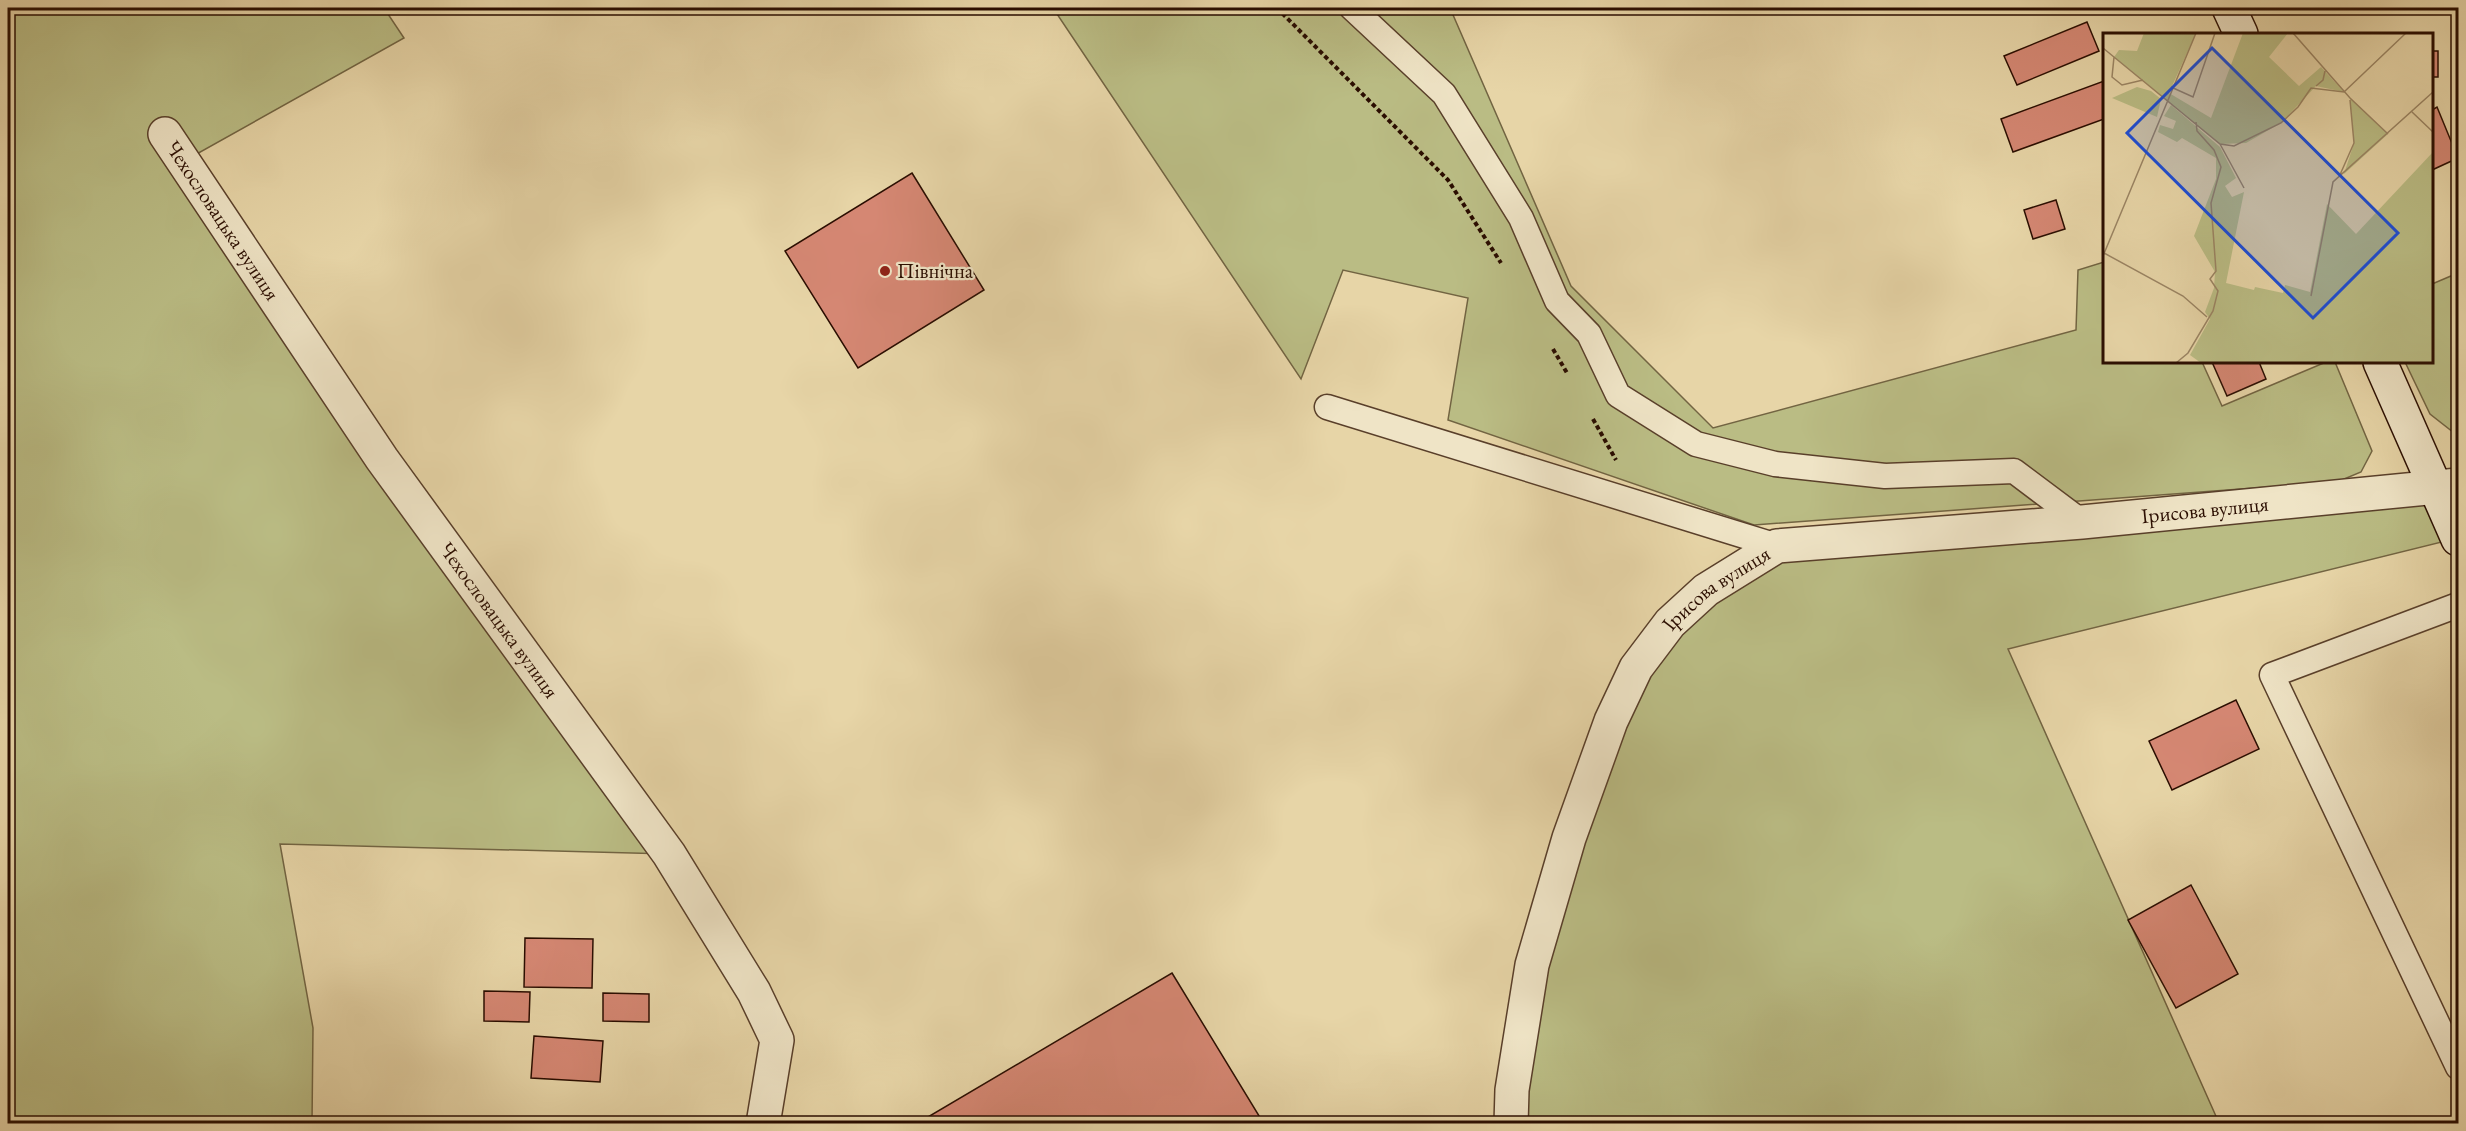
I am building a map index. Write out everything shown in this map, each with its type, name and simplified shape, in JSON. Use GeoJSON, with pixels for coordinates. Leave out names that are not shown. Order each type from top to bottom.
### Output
{"type":"FeatureCollection","features":[{"type":"Feature","properties":{"kind":"street"},"geometry":{"type":"LineString","coordinates":[[2229,8],[2241,33]]}},
{"type":"Feature","properties":{"kind":"street","name":"Чехословацька вулиця"},"geometry":{"type":"LineString","coordinates":[[165,134],[382,459],[669,854],[754,992],[777,1040],[765,1120]]}},
{"type":"Feature","properties":{"kind":"street"},"geometry":{"type":"LineString","coordinates":[[2381,363],[2446,486],[2458,540]]}},
{"type":"Feature","properties":{"kind":"street","name":"Ірисова вулиця"},"geometry":{"type":"LineString","coordinates":[[1511,1124],[1512,1090],[1532,964],[1569,838],[1611,721],[1636,668],[1670,623],[1706,590],[1777,546],[2082,522],[2446,486]]}},
{"type":"Feature","properties":{"kind":"lane"},"geometry":{"type":"LineString","coordinates":[[1352,8],[1444,94],[1521,218],[1557,301],[1589,334],[1618,395],[1696,444],[1775,464],[1885,476],[2014,471],[2082,522]]}},
{"type":"Feature","properties":{"kind":"lane"},"geometry":{"type":"LineString","coordinates":[[1327,407],[1777,546]]}},
{"type":"Feature","properties":{"kind":"lane"},"geometry":{"type":"LineString","coordinates":[[2458,605],[2272,675],[2458,1067]]}},
{"type":"Feature","properties":{"kind":"path"},"geometry":{"type":"LineString","coordinates":[[1277,8],[1448,180],[1502,265]]}},
{"type":"Feature","properties":{"kind":"path"},"geometry":{"type":"LineString","coordinates":[[1550,342],[1573,383]]}},
{"type":"Feature","properties":{"kind":"path"},"geometry":{"type":"LineString","coordinates":[[1590,414],[1641,505]]}},
{"type":"Feature","properties":{"kind":"green space"},"geometry":{"type":"Polygon","coordinates":[[[8,8],[384,8],[404,38],[193,156],[669,854],[280,844],[313,1028],[312,1123],[8,1123],[8,8]]]}},
{"type":"Feature","properties":{"kind":"green space"},"geometry":{"type":"Polygon","coordinates":[[[1053,8],[1450,8],[1571,286],[1713,428],[2076,330],[2078,270],[2103,262],[2103,363],[2202,363],[2222,406],[2324,363],[2335,363],[2372,451],[2361,472],[2337,482],[1754,525],[1448,420],[1468,298],[1343,270],[1301,379],[1053,8]]]}},
{"type":"Feature","properties":{"kind":"green space"},"geometry":{"type":"Polygon","coordinates":[[[2458,273],[2458,436],[2430,414],[2405,363],[2433,363],[2433,284],[2458,273]]]}},
{"type":"Feature","properties":{"kind":"green space"},"geometry":{"type":"Polygon","coordinates":[[[2458,485],[2458,538],[2008,649],[2219,1123],[1511,1124],[1532,965],[1636,668],[1744,566],[2458,485]]]}},
{"type":"Feature","properties":{"kind":"building"},"geometry":{"type":"Polygon","coordinates":[[[2087,22],[2099,51],[2017,85],[2004,56],[2087,22]]]}},
{"type":"Feature","properties":{"kind":"building"},"geometry":{"type":"Polygon","coordinates":[[[2433,51],[2438,51],[2438,77],[2433,77],[2433,51]]]}},
{"type":"Feature","properties":{"kind":"building"},"geometry":{"type":"Polygon","coordinates":[[[2103,81],[2103,119],[2013,152],[2001,119],[2103,81]]]}},
{"type":"Feature","properties":{"kind":"building"},"geometry":{"type":"Polygon","coordinates":[[[2437,107],[2458,158],[2433,170],[2433,109],[2437,107]]]}},
{"type":"Feature","properties":{"kind":"building","name":"Північна"},"geometry":{"type":"Polygon","coordinates":[[[912,173],[984,290],[858,368],[785,251],[912,173]]]}},
{"type":"Feature","properties":{"kind":"building"},"geometry":{"type":"Polygon","coordinates":[[[2056,200],[2065,229],[2033,239],[2024,210],[2056,200]]]}},
{"type":"Feature","properties":{"kind":"building"},"geometry":{"type":"Polygon","coordinates":[[[2212,363],[2259,363],[2266,379],[2227,396],[2212,363]]]}},
{"type":"Feature","properties":{"kind":"building"},"geometry":{"type":"Polygon","coordinates":[[[2236,700],[2259,749],[2172,790],[2149,741],[2236,700]]]}},
{"type":"Feature","properties":{"kind":"building"},"geometry":{"type":"Polygon","coordinates":[[[2191,885],[2238,974],[2176,1008],[2128,920],[2191,885]]]}},
{"type":"Feature","properties":{"kind":"building"},"geometry":{"type":"Polygon","coordinates":[[[525,938],[593,939],[592,988],[524,987],[525,938]]]}},
{"type":"Feature","properties":{"kind":"building"},"geometry":{"type":"Polygon","coordinates":[[[1172,973],[1264,1124],[916,1124],[1172,973]]]}},
{"type":"Feature","properties":{"kind":"building"},"geometry":{"type":"Polygon","coordinates":[[[484,991],[530,992],[529,1022],[484,1021],[484,991]]]}},
{"type":"Feature","properties":{"kind":"building"},"geometry":{"type":"Polygon","coordinates":[[[603,993],[649,994],[649,1022],[603,1021],[603,993]]]}},
{"type":"Feature","properties":{"kind":"building"},"geometry":{"type":"Polygon","coordinates":[[[534,1036],[603,1041],[600,1082],[531,1078],[534,1036]]]}},
{"type":"Feature","properties":{"kind":"place","name":"Північна"},"geometry":{"type":"Point","coordinates":[885,271]}}]}
